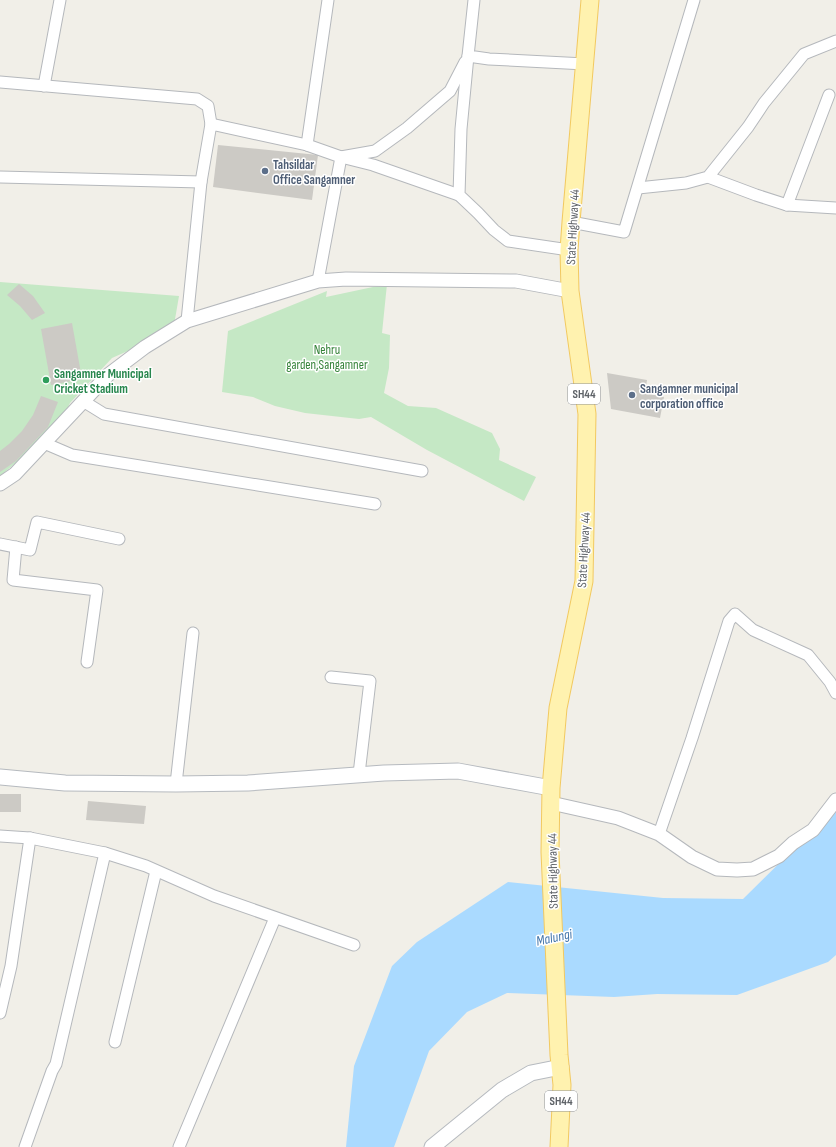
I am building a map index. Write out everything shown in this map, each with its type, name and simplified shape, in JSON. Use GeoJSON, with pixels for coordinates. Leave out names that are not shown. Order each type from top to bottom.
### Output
{"type":"FeatureCollection","features":[{"type":"Feature","properties":{"kind":"main road","name":"State Highway 44"},"geometry":{"type":"LineString","coordinates":[[559,1147],[562,1085],[550,852],[551,795],[558,708],[584,581],[587,414],[570,291],[570,250],[571,222],[590,0]]}},
{"type":"Feature","properties":{"kind":"main road"},"geometry":{"type":"LineString","coordinates":[[0,777],[65,783],[176,784],[248,783],[359,774],[458,771],[551,795]]}},
{"type":"Feature","properties":{"kind":"main road"},"geometry":{"type":"LineString","coordinates":[[432,1147],[502,1090],[531,1073],[560,1061]]}},
{"type":"Feature","properties":{"kind":"street"},"geometry":{"type":"LineString","coordinates":[[44,86],[60,0]]}},
{"type":"Feature","properties":{"kind":"street"},"geometry":{"type":"LineString","coordinates":[[307,145],[328,0]]}},
{"type":"Feature","properties":{"kind":"street"},"geometry":{"type":"LineString","coordinates":[[459,195],[461,129],[474,0]]}},
{"type":"Feature","properties":{"kind":"street"},"geometry":{"type":"LineString","coordinates":[[571,222],[624,232],[694,0]]}},
{"type":"Feature","properties":{"kind":"street"},"geometry":{"type":"LineString","coordinates":[[708,178],[748,127],[764,103],[804,54],[836,41]]}},
{"type":"Feature","properties":{"kind":"street"},"geometry":{"type":"LineString","coordinates":[[340,157],[375,151],[408,128],[450,91],[468,56]]}},
{"type":"Feature","properties":{"kind":"street"},"geometry":{"type":"LineString","coordinates":[[468,56],[489,59],[585,64]]}},
{"type":"Feature","properties":{"kind":"street"},"geometry":{"type":"LineString","coordinates":[[0,82],[197,99],[208,106],[211,124],[201,182],[188,321]]}},
{"type":"Feature","properties":{"kind":"street"},"geometry":{"type":"LineString","coordinates":[[787,205],[829,95]]}},
{"type":"Feature","properties":{"kind":"street"},"geometry":{"type":"LineString","coordinates":[[211,124],[307,145],[459,195],[494,230],[508,241],[570,250]]}},
{"type":"Feature","properties":{"kind":"street"},"geometry":{"type":"LineString","coordinates":[[318,281],[340,157]]}},
{"type":"Feature","properties":{"kind":"street"},"geometry":{"type":"LineString","coordinates":[[0,177],[201,182]]}},
{"type":"Feature","properties":{"kind":"street"},"geometry":{"type":"LineString","coordinates":[[638,188],[686,183],[708,178],[756,196],[787,205],[836,208]]}},
{"type":"Feature","properties":{"kind":"street"},"geometry":{"type":"LineString","coordinates":[[0,484],[15,474],[108,375],[145,347],[188,321],[318,281],[346,279],[516,281],[570,291]]}},
{"type":"Feature","properties":{"kind":"street"},"geometry":{"type":"LineString","coordinates":[[83,401],[104,414],[422,471]]}},
{"type":"Feature","properties":{"kind":"street"},"geometry":{"type":"LineString","coordinates":[[44,443],[72,455],[375,504]]}},
{"type":"Feature","properties":{"kind":"street"},"geometry":{"type":"LineString","coordinates":[[0,544],[30,550],[37,522],[119,539]]}},
{"type":"Feature","properties":{"kind":"street"},"geometry":{"type":"LineString","coordinates":[[16,547],[13,580],[96,590],[88,662]]}},
{"type":"Feature","properties":{"kind":"street"},"geometry":{"type":"LineString","coordinates":[[659,834],[730,621],[735,614],[753,630],[808,655],[830,682],[836,693]]}},
{"type":"Feature","properties":{"kind":"street"},"geometry":{"type":"LineString","coordinates":[[176,784],[193,633]]}},
{"type":"Feature","properties":{"kind":"street"},"geometry":{"type":"LineString","coordinates":[[331,677],[370,681],[359,774]]}},
{"type":"Feature","properties":{"kind":"street"},"geometry":{"type":"LineString","coordinates":[[551,795],[659,834],[692,857],[717,869],[753,869],[779,856],[793,843],[813,830],[836,800]]}},
{"type":"Feature","properties":{"kind":"street"},"geometry":{"type":"LineString","coordinates":[[0,836],[30,838],[105,853],[146,866],[214,896],[354,945]]}},
{"type":"Feature","properties":{"kind":"street"},"geometry":{"type":"LineString","coordinates":[[0,1013],[11,966],[30,838]]}},
{"type":"Feature","properties":{"kind":"street"},"geometry":{"type":"LineString","coordinates":[[25,1147],[52,1071],[56,1064],[105,853]]}},
{"type":"Feature","properties":{"kind":"street"},"geometry":{"type":"LineString","coordinates":[[115,1042],[156,871]]}},
{"type":"Feature","properties":{"kind":"street"},"geometry":{"type":"LineString","coordinates":[[179,1147],[275,918]]}},
{"type":"Feature","properties":{"kind":"green space","name":"Sangamner Municipal Cricket Stadium"},"geometry":{"type":"Polygon","coordinates":[[[0,282],[179,296],[173,331],[112,358],[70,403],[65,413],[37,445],[0,476],[0,282]]]}},
{"type":"Feature","properties":{"kind":"green space","name":"Nehru garden,Sangamner"},"geometry":{"type":"Polygon","coordinates":[[[387,284],[382,333],[390,335],[389,368],[384,393],[408,406],[436,408],[492,433],[500,449],[499,460],[536,477],[524,501],[427,450],[371,417],[359,419],[305,413],[275,406],[253,397],[222,392],[228,331],[327,291],[326,297],[387,284]]]}},
{"type":"Feature","properties":{"kind":"water","name":"Malungi"},"geometry":{"type":"Polygon","coordinates":[[[836,800],[836,955],[828,962],[737,995],[657,994],[614,997],[507,993],[467,1012],[429,1051],[394,1147],[346,1147],[354,1066],[392,966],[417,942],[508,882],[663,898],[743,899],[820,823],[836,800]]]}},
{"type":"Feature","properties":{"kind":"building","name":"Tahsildar Office Sangamner"},"geometry":{"type":"Polygon","coordinates":[[[218,145],[318,155],[312,200],[213,187],[218,145]]]}},
{"type":"Feature","properties":{"kind":"building"},"geometry":{"type":"Polygon","coordinates":[[[19,284],[33,296],[45,313],[32,320],[20,306],[7,295],[19,284]]]}},
{"type":"Feature","properties":{"kind":"building"},"geometry":{"type":"Polygon","coordinates":[[[72,323],[82,379],[51,385],[41,329],[72,323]]]}},
{"type":"Feature","properties":{"kind":"building","name":"Sangamner municipal corporation office"},"geometry":{"type":"Polygon","coordinates":[[[607,373],[647,380],[645,393],[664,397],[660,418],[611,409],[607,373]]]}},
{"type":"Feature","properties":{"kind":"building"},"geometry":{"type":"Polygon","coordinates":[[[41,396],[58,402],[48,427],[16,461],[0,472],[0,451],[22,431],[33,415],[41,396]]]}},
{"type":"Feature","properties":{"kind":"building"},"geometry":{"type":"Polygon","coordinates":[[[0,794],[21,794],[21,812],[0,812],[0,794]]]}},
{"type":"Feature","properties":{"kind":"building"},"geometry":{"type":"Polygon","coordinates":[[[88,801],[146,806],[144,824],[86,820],[88,801]]]}},
{"type":"Feature","properties":{"kind":"place","name":"Tahsildar Office Sangamner"},"geometry":{"type":"Point","coordinates":[265,171]}},
{"type":"Feature","properties":{"kind":"place","name":"Sangamner Municipal Cricket Stadium"},"geometry":{"type":"Point","coordinates":[46,380]}},
{"type":"Feature","properties":{"kind":"place","name":"Sangamner municipal corporation office"},"geometry":{"type":"Point","coordinates":[632,395]}}]}
